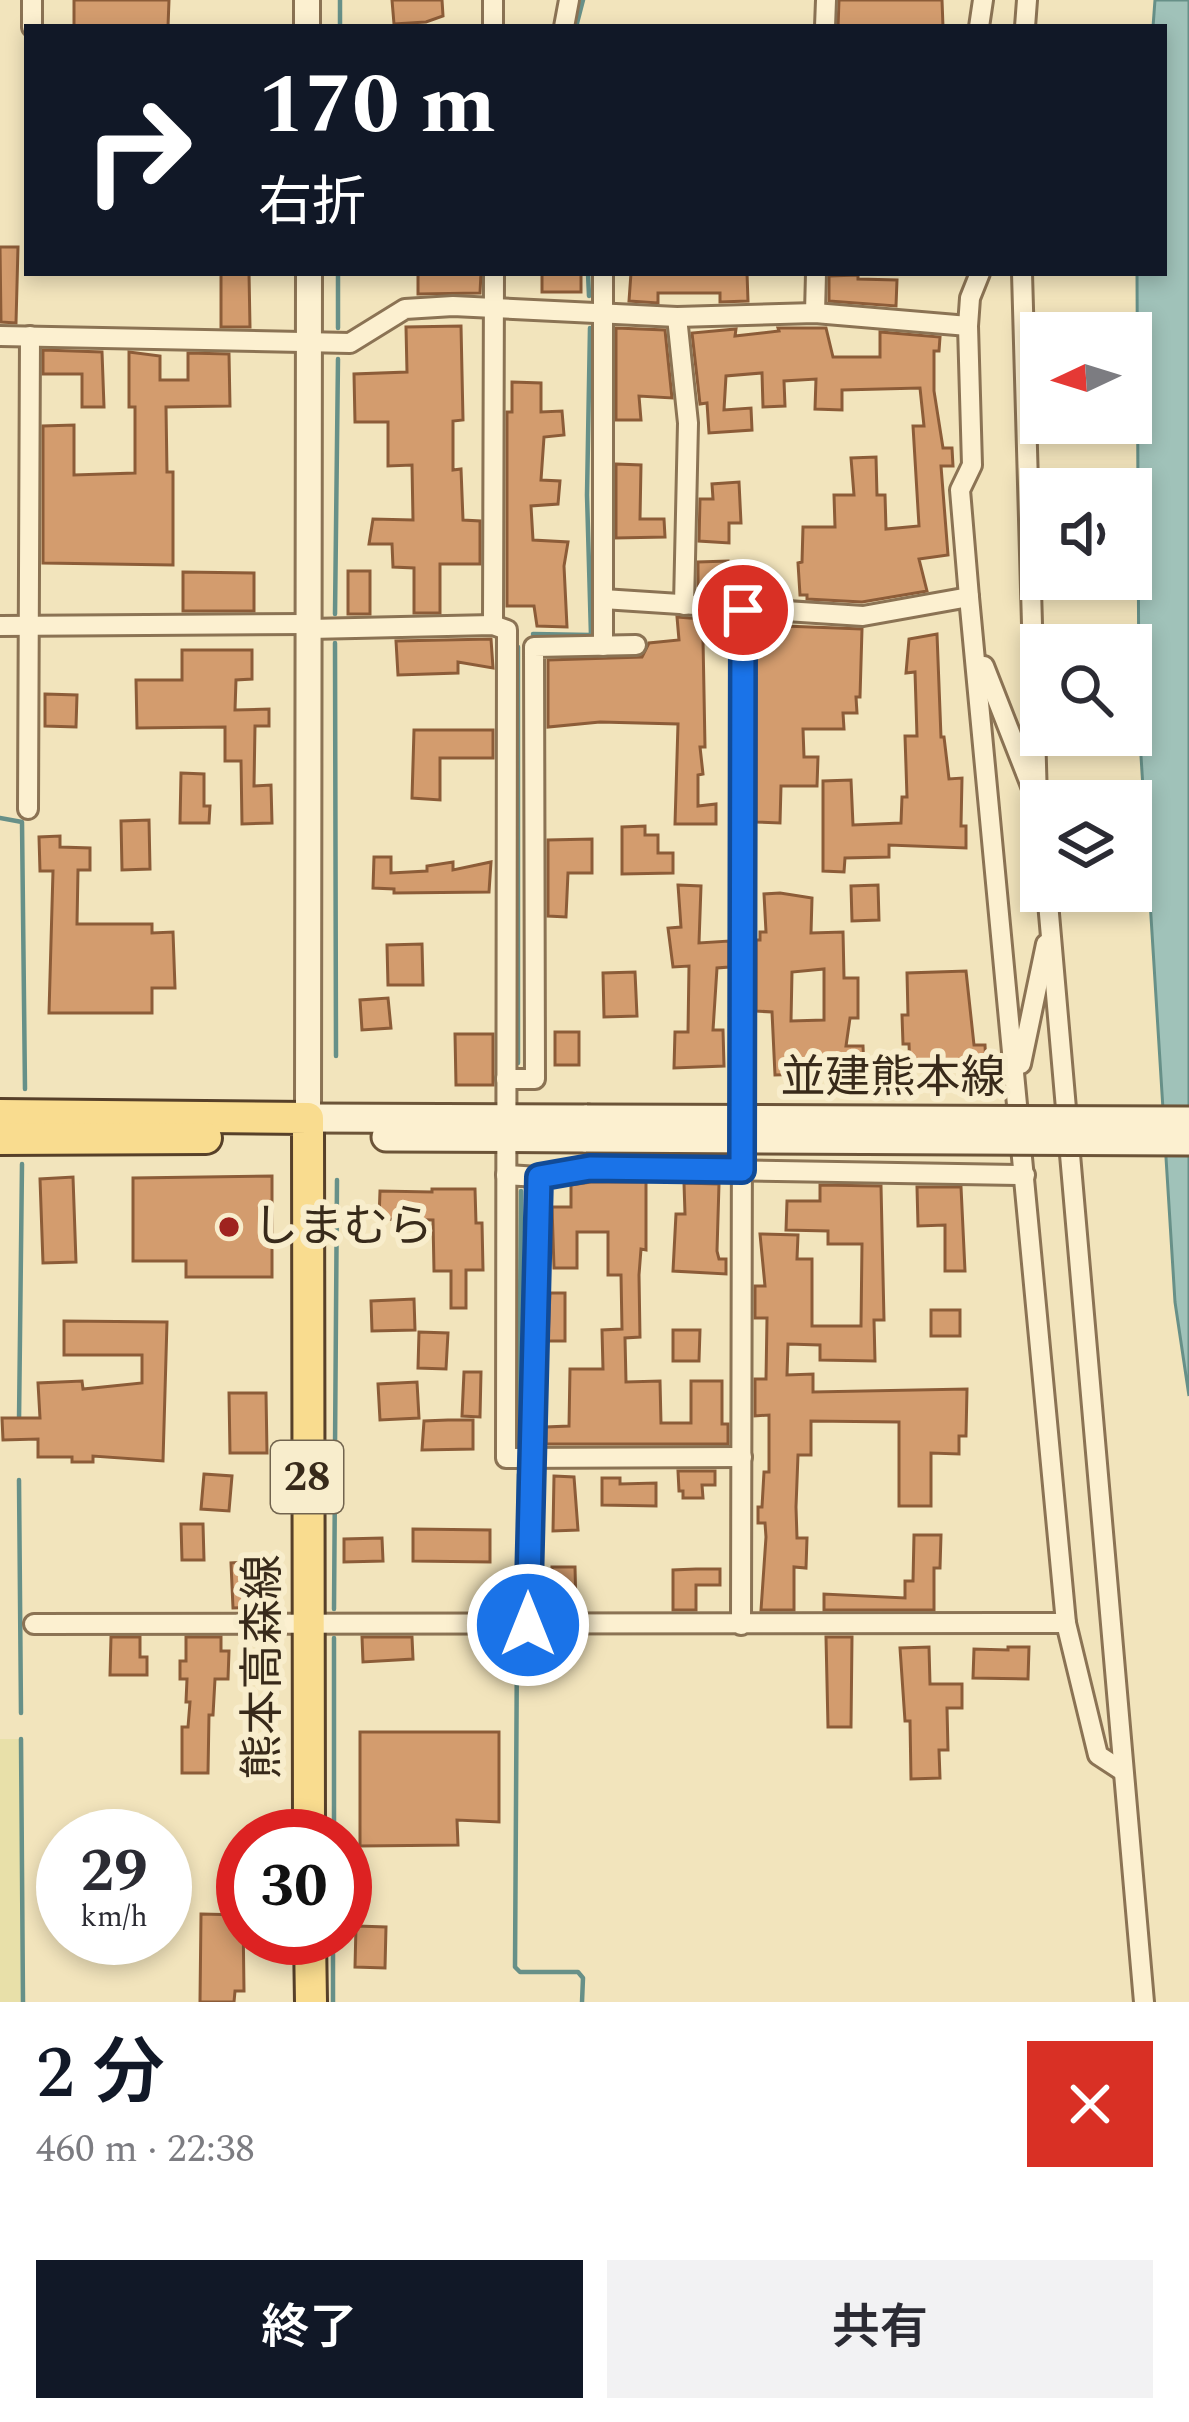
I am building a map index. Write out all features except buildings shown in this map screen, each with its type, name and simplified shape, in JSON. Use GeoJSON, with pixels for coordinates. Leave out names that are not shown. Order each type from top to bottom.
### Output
{"type":"FeatureCollection","features":[{"type":"Feature","properties":{"kind":"main road"},"geometry":{"type":"LineString","coordinates":[[0,1115],[308,1127]]}},
{"type":"Feature","properties":{"kind":"main road","name":"並建熊本線"},"geometry":{"type":"LineString","coordinates":[[587,1129],[1189,1121]]}},
{"type":"Feature","properties":{"kind":"main road"},"geometry":{"type":"LineString","coordinates":[[0,1139],[308,1127]]}},
{"type":"Feature","properties":{"kind":"main road","name":"並建熊本線"},"geometry":{"type":"LineString","coordinates":[[308,1127],[1189,1142]]}},
{"type":"Feature","properties":{"kind":"main road","name":"熊本高森線"},"geometry":{"type":"LineString","coordinates":[[308,1127],[309,1809]]}},
{"type":"Feature","properties":{"kind":"main road"},"geometry":{"type":"LineString","coordinates":[[310,1965],[311,2002]]}},
{"type":"Feature","properties":{"kind":"street"},"geometry":{"type":"LineString","coordinates":[[308,276],[308,1127]]}},
{"type":"Feature","properties":{"kind":"street"},"geometry":{"type":"LineString","coordinates":[[494,276],[506,1078],[506,1458],[742,1456]]}},
{"type":"Feature","properties":{"kind":"street"},"geometry":{"type":"LineString","coordinates":[[603,276],[603,646]]}},
{"type":"Feature","properties":{"kind":"street"},"geometry":{"type":"LineString","coordinates":[[815,313],[816,276]]}},
{"type":"Feature","properties":{"kind":"street"},"geometry":{"type":"LineString","coordinates":[[979,276],[970,298],[968,326],[972,465],[960,490],[1066,1623],[1098,1755],[1121,1770]]}},
{"type":"Feature","properties":{"kind":"street"},"geometry":{"type":"LineString","coordinates":[[1022,276],[1035,780]]}},
{"type":"Feature","properties":{"kind":"street"},"geometry":{"type":"LineString","coordinates":[[0,336],[350,343],[405,308],[495,306],[677,317],[815,313],[968,326]]}},
{"type":"Feature","properties":{"kind":"street"},"geometry":{"type":"LineString","coordinates":[[677,317],[688,423],[684,605]]}},
{"type":"Feature","properties":{"kind":"street"},"geometry":{"type":"LineString","coordinates":[[28,808],[30,336]]}},
{"type":"Feature","properties":{"kind":"street"},"geometry":{"type":"LineString","coordinates":[[603,599],[863,616],[969,597]]}},
{"type":"Feature","properties":{"kind":"street"},"geometry":{"type":"LineString","coordinates":[[741,1625],[743,610]]}},
{"type":"Feature","properties":{"kind":"street"},"geometry":{"type":"LineString","coordinates":[[0,626],[500,627],[524,631],[534,646],[535,1078],[506,1078]]}},
{"type":"Feature","properties":{"kind":"street"},"geometry":{"type":"LineString","coordinates":[[534,646],[636,645]]}},
{"type":"Feature","properties":{"kind":"street"},"geometry":{"type":"LineString","coordinates":[[976,645],[1028,780]]}},
{"type":"Feature","properties":{"kind":"street"},"geometry":{"type":"LineString","coordinates":[[1049,912],[1144,2002]]}},
{"type":"Feature","properties":{"kind":"street"},"geometry":{"type":"LineString","coordinates":[[1017,1086],[1050,922]]}},
{"type":"Feature","properties":{"kind":"street"},"geometry":{"type":"LineString","coordinates":[[506,1175],[539,1177],[590,1168],[1025,1175]]}},
{"type":"Feature","properties":{"kind":"street"},"geometry":{"type":"LineString","coordinates":[[528,1625],[539,1177]]}},
{"type":"Feature","properties":{"kind":"street"},"geometry":{"type":"LineString","coordinates":[[34,1624],[1066,1623]]}},
{"type":"Feature","properties":{"kind":"shaded area"},"geometry":{"type":"Polygon","coordinates":[[[0,1739],[21,1739],[23,2002],[0,2002],[0,1739]]]}},
{"type":"Feature","properties":{"kind":"water"},"geometry":{"type":"Polygon","coordinates":[[[1155,0],[1189,0],[1189,1396],[1175,1302],[1151,912],[1152,780],[1142,780],[1141,756],[1152,756],[1152,624],[1139,624],[1138,600],[1152,600],[1152,468],[1138,468],[1138,444],[1152,444],[1152,312],[1137,312],[1137,276],[1167,276],[1167,24],[1153,24],[1155,0]]]}},
{"type":"Feature","properties":{"kind":"waterway"},"geometry":{"type":"LineString","coordinates":[[340,0],[340,24]]}},
{"type":"Feature","properties":{"kind":"waterway"},"geometry":{"type":"LineString","coordinates":[[577,24],[583,0]]}},
{"type":"Feature","properties":{"kind":"waterway"},"geometry":{"type":"LineString","coordinates":[[338,276],[338,328]]}},
{"type":"Feature","properties":{"kind":"waterway"},"geometry":{"type":"LineString","coordinates":[[588,276],[589,296]]}},
{"type":"Feature","properties":{"kind":"waterway"},"geometry":{"type":"LineString","coordinates":[[533,634],[591,635],[590,328]]}},
{"type":"Feature","properties":{"kind":"waterway"},"geometry":{"type":"LineString","coordinates":[[335,614],[338,359]]}},
{"type":"Feature","properties":{"kind":"waterway"},"geometry":{"type":"LineString","coordinates":[[335,643],[336,1056]]}},
{"type":"Feature","properties":{"kind":"waterway"},"geometry":{"type":"LineString","coordinates":[[518,647],[518,1063]]}},
{"type":"Feature","properties":{"kind":"waterway"},"geometry":{"type":"LineString","coordinates":[[0,818],[22,822],[25,1089]]}},
{"type":"Feature","properties":{"kind":"waterway"},"geometry":{"type":"LineString","coordinates":[[19,1421],[22,1164]]}},
{"type":"Feature","properties":{"kind":"waterway"},"geometry":{"type":"LineString","coordinates":[[335,1448],[337,1180]]}},
{"type":"Feature","properties":{"kind":"waterway"},"geometry":{"type":"LineString","coordinates":[[519,1445],[521,1191]]}},
{"type":"Feature","properties":{"kind":"waterway"},"geometry":{"type":"LineString","coordinates":[[518,1610],[519,1474]]}},
{"type":"Feature","properties":{"kind":"waterway"},"geometry":{"type":"LineString","coordinates":[[334,1609],[335,1477]]}},
{"type":"Feature","properties":{"kind":"waterway"},"geometry":{"type":"LineString","coordinates":[[19,1480],[21,1713]]}},
{"type":"Feature","properties":{"kind":"waterway"},"geometry":{"type":"LineString","coordinates":[[334,1638],[334,1809]]}},
{"type":"Feature","properties":{"kind":"waterway"},"geometry":{"type":"LineString","coordinates":[[517,1639],[515,1967],[520,1972],[578,1972],[583,1978],[582,2002]]}},
{"type":"Feature","properties":{"kind":"waterway"},"geometry":{"type":"LineString","coordinates":[[21,1739],[23,2002]]}},
{"type":"Feature","properties":{"kind":"waterway"},"geometry":{"type":"LineString","coordinates":[[333,1965],[333,2002]]}},
{"type":"Feature","properties":{"kind":"place","name":"しまむら"},"geometry":{"type":"Point","coordinates":[229,1227]}},
{"type":"Feature","properties":{"kind":"route"},"geometry":{"type":"LineString","coordinates":[[528,1625],[539,1177],[590,1168],[742,1170],[743,610]]}}]}
